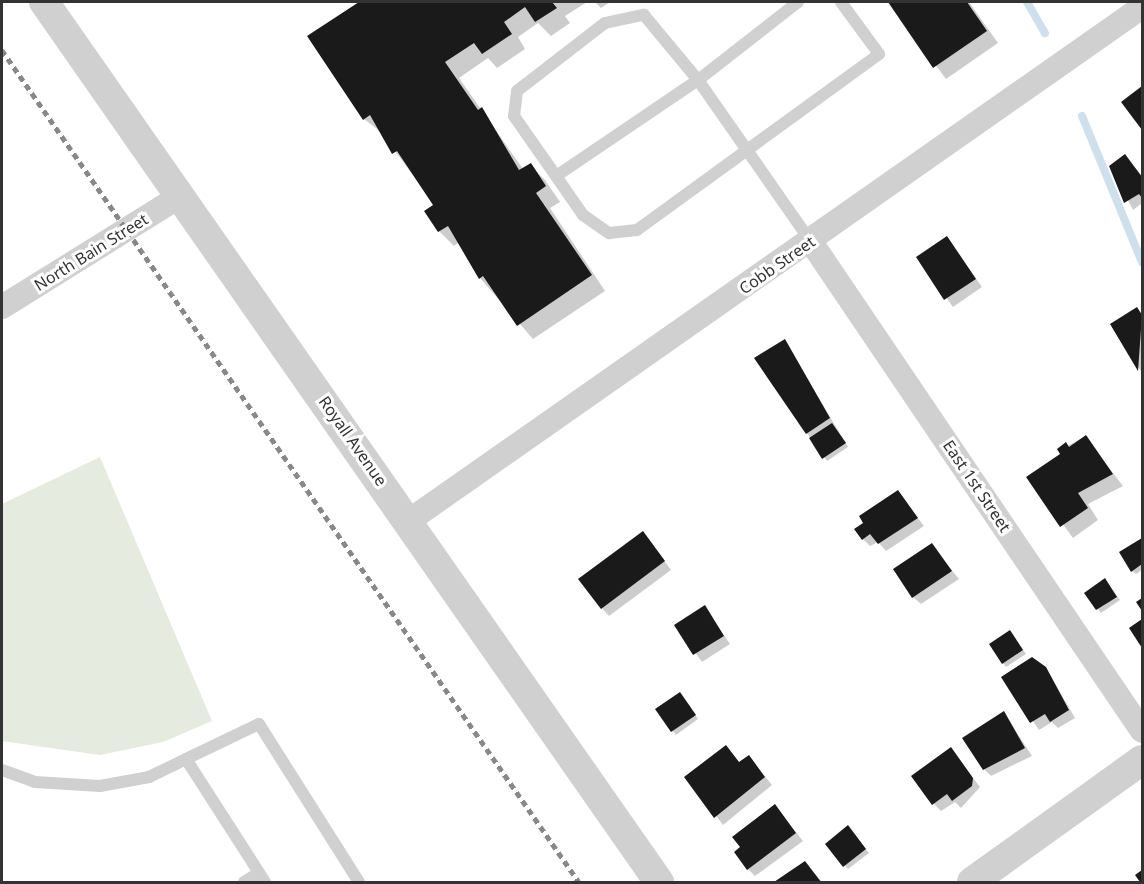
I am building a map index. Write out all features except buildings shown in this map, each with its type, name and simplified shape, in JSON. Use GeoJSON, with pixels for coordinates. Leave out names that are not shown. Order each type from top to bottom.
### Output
{"type":"FeatureCollection","features":[{"type":"Feature","properties":{"kind":"street","name":"Royall Avenue"},"geometry":{"type":"LineString","coordinates":[[44,2],[410,520],[659,882]]}},
{"type":"Feature","properties":{"kind":"street","name":"Cobb Street"},"geometry":{"type":"LineString","coordinates":[[410,520],[811,242],[1143,6]]}},
{"type":"Feature","properties":{"kind":"street","name":"North Bain Street"},"geometry":{"type":"LineString","coordinates":[[2,307],[180,196]]}},
{"type":"Feature","properties":{"kind":"street","name":"East 1st Street"},"geometry":{"type":"LineString","coordinates":[[811,242],[1143,731]]}},
{"type":"Feature","properties":{"kind":"street"},"geometry":{"type":"LineString","coordinates":[[972,882],[1143,760]]}},
{"type":"Feature","properties":{"kind":"lane"},"geometry":{"type":"LineString","coordinates":[[556,176],[698,80],[798,2]]}},
{"type":"Feature","properties":{"kind":"lane"},"geometry":{"type":"LineString","coordinates":[[811,242],[750,153],[698,80],[644,15],[605,24],[517,91],[514,116],[582,215],[609,233],[637,230],[750,153],[879,54],[841,2]]}},
{"type":"Feature","properties":{"kind":"lane"},"geometry":{"type":"LineString","coordinates":[[2,770],[35,782],[100,786],[149,777],[260,724],[359,882]]}},
{"type":"Feature","properties":{"kind":"lane"},"geometry":{"type":"LineString","coordinates":[[186,759],[262,878],[244,882]]}},
{"type":"Feature","properties":{"kind":"shaded area"},"geometry":{"type":"Polygon","coordinates":[[[100,457],[212,721],[163,742],[100,755],[2,741],[2,504],[100,457]]]}},
{"type":"Feature","properties":{"kind":"waterway"},"geometry":{"type":"LineString","coordinates":[[1027,2],[1045,33]]}},
{"type":"Feature","properties":{"kind":"waterway"},"geometry":{"type":"LineString","coordinates":[[1082,116],[1142,262]]}},
{"type":"Feature","properties":{"kind":"railway"},"geometry":{"type":"LineString","coordinates":[[2,50],[579,882]]}}]}
